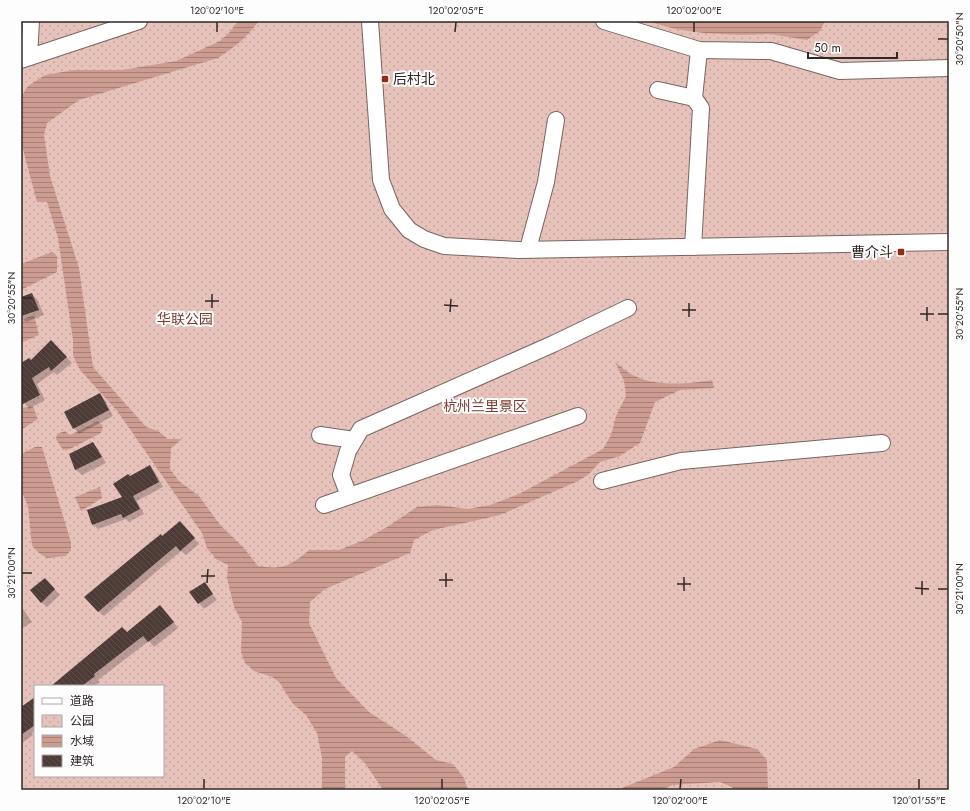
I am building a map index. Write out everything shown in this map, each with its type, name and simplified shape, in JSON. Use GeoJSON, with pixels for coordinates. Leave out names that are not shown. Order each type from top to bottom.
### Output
{"type":"FeatureCollection","features":[{"type":"Feature","properties":{"kind":"street"},"geometry":{"type":"LineString","coordinates":[[31,21],[25,58],[139,21]]}},
{"type":"Feature","properties":{"kind":"street"},"geometry":{"type":"LineString","coordinates":[[370,21],[381,180],[392,208],[409,230],[424,239],[444,246],[528,250],[949,242]]}},
{"type":"Feature","properties":{"kind":"street"},"geometry":{"type":"LineString","coordinates":[[604,21],[699,50],[771,51],[840,71],[949,68]]}},
{"type":"Feature","properties":{"kind":"street"},"geometry":{"type":"LineString","coordinates":[[693,247],[701,108],[694,98],[699,50]]}},
{"type":"Feature","properties":{"kind":"street"},"geometry":{"type":"LineString","coordinates":[[658,90],[694,98]]}},
{"type":"Feature","properties":{"kind":"street"},"geometry":{"type":"LineString","coordinates":[[528,250],[546,182],[556,120]]}},
{"type":"Feature","properties":{"kind":"street"},"geometry":{"type":"LineString","coordinates":[[350,496],[341,475],[348,452],[361,428],[552,344],[628,308]]}},
{"type":"Feature","properties":{"kind":"street"},"geometry":{"type":"LineString","coordinates":[[324,505],[578,416]]}},
{"type":"Feature","properties":{"kind":"street"},"geometry":{"type":"LineString","coordinates":[[320,435],[354,440]]}},
{"type":"Feature","properties":{"kind":"street"},"geometry":{"type":"LineString","coordinates":[[602,481],[681,461],[882,443]]}},
{"type":"Feature","properties":{"kind":"green space","name":"杭州兰里景区"},"geometry":{"type":"Polygon","coordinates":[[[21,21],[949,21],[949,790],[21,790],[21,21]]]}},
{"type":"Feature","properties":{"kind":"water"},"geometry":{"type":"Polygon","coordinates":[[[238,21],[259,21],[250,32],[230,50],[218,58],[79,100],[47,123],[44,135],[50,176],[79,268],[93,367],[146,427],[158,431],[168,439],[182,439],[171,448],[170,469],[179,481],[199,496],[221,526],[243,547],[258,566],[286,566],[297,560],[309,550],[339,550],[362,541],[387,527],[417,507],[437,505],[468,509],[490,505],[519,494],[603,449],[611,435],[616,416],[626,396],[624,381],[615,362],[630,374],[641,379],[661,383],[693,383],[712,380],[714,388],[680,390],[655,402],[640,443],[620,456],[600,462],[588,475],[576,482],[500,515],[433,530],[414,540],[410,553],[325,589],[310,602],[309,623],[336,678],[369,712],[406,736],[436,760],[453,764],[464,778],[468,790],[383,790],[365,763],[352,751],[345,757],[345,790],[322,790],[322,758],[317,733],[306,715],[293,704],[279,682],[272,677],[254,671],[245,663],[241,652],[242,622],[234,607],[227,578],[228,565],[216,559],[207,548],[202,533],[118,412],[80,370],[73,356],[73,340],[58,238],[47,202],[37,202],[21,142],[21,97],[28,86],[45,75],[74,70],[122,70],[176,61],[220,41],[229,33],[238,21]]]}},
{"type":"Feature","properties":{"kind":"water"},"geometry":{"type":"Polygon","coordinates":[[[647,21],[825,21],[820,31],[807,40],[770,34],[741,35],[704,33],[675,29],[647,21]]]}},
{"type":"Feature","properties":{"kind":"water"},"geometry":{"type":"Polygon","coordinates":[[[52,252],[57,256],[57,272],[21,290],[21,264],[52,252]]]}},
{"type":"Feature","properties":{"kind":"water"},"geometry":{"type":"Polygon","coordinates":[[[34,315],[39,335],[21,343],[21,320],[34,315]]]}},
{"type":"Feature","properties":{"kind":"water"},"geometry":{"type":"Polygon","coordinates":[[[33,407],[38,419],[21,430],[21,408],[33,407]]]}},
{"type":"Feature","properties":{"kind":"water"},"geometry":{"type":"Polygon","coordinates":[[[98,421],[103,426],[101,433],[70,449],[63,450],[56,439],[57,434],[65,431],[70,435],[98,421]]]}},
{"type":"Feature","properties":{"kind":"water"},"geometry":{"type":"Polygon","coordinates":[[[35,447],[42,447],[71,542],[71,550],[66,556],[47,558],[32,546],[28,506],[21,490],[21,454],[35,447]]]}},
{"type":"Feature","properties":{"kind":"water"},"geometry":{"type":"Polygon","coordinates":[[[100,487],[102,498],[81,511],[75,497],[100,487]]]}},
{"type":"Feature","properties":{"kind":"water"},"geometry":{"type":"Polygon","coordinates":[[[720,740],[757,749],[767,760],[768,790],[733,790],[732,787],[720,782],[672,785],[663,790],[617,790],[674,767],[694,749],[720,740]]]}},
{"type":"Feature","properties":{"kind":"building"},"geometry":{"type":"Polygon","coordinates":[[[32,293],[39,310],[21,316],[21,297],[32,293]]]}},
{"type":"Feature","properties":{"kind":"building"},"geometry":{"type":"Polygon","coordinates":[[[51,340],[67,357],[51,371],[49,367],[32,378],[40,395],[21,405],[21,363],[29,358],[31,360],[51,340]]]}},
{"type":"Feature","properties":{"kind":"building"},"geometry":{"type":"Polygon","coordinates":[[[100,393],[109,410],[73,429],[64,412],[100,393]]]}},
{"type":"Feature","properties":{"kind":"building"},"geometry":{"type":"Polygon","coordinates":[[[93,442],[102,457],[75,470],[69,454],[93,442]]]}},
{"type":"Feature","properties":{"kind":"building"},"geometry":{"type":"Polygon","coordinates":[[[150,465],[159,482],[133,496],[140,509],[123,518],[121,514],[92,525],[87,510],[122,497],[113,484],[128,474],[130,476],[150,465]]]}},
{"type":"Feature","properties":{"kind":"building"},"geometry":{"type":"Polygon","coordinates":[[[180,521],[195,538],[180,551],[176,546],[98,612],[84,597],[161,534],[162,536],[180,521]]]}},
{"type":"Feature","properties":{"kind":"building"},"geometry":{"type":"Polygon","coordinates":[[[45,578],[55,589],[41,603],[30,590],[45,578]]]}},
{"type":"Feature","properties":{"kind":"building"},"geometry":{"type":"Polygon","coordinates":[[[205,582],[213,594],[198,604],[189,592],[205,582]]]}},
{"type":"Feature","properties":{"kind":"building"},"geometry":{"type":"Polygon","coordinates":[[[160,605],[174,622],[148,642],[143,636],[94,674],[95,676],[83,685],[52,685],[122,627],[127,632],[160,605]]]}},
{"type":"Feature","properties":{"kind":"building"},"geometry":{"type":"Polygon","coordinates":[[[34,698],[34,726],[21,735],[21,707],[34,698]]]}},
{"type":"Feature","properties":{"kind":"place","name":"后村北"},"geometry":{"type":"Point","coordinates":[385,79]}},
{"type":"Feature","properties":{"kind":"place","name":"曹介斗"},"geometry":{"type":"Point","coordinates":[901,252]}},
{"type":"Feature","properties":{"kind":"park label","name":"华联公园"},"geometry":{"type":"Point","coordinates":[185,319]}}]}
